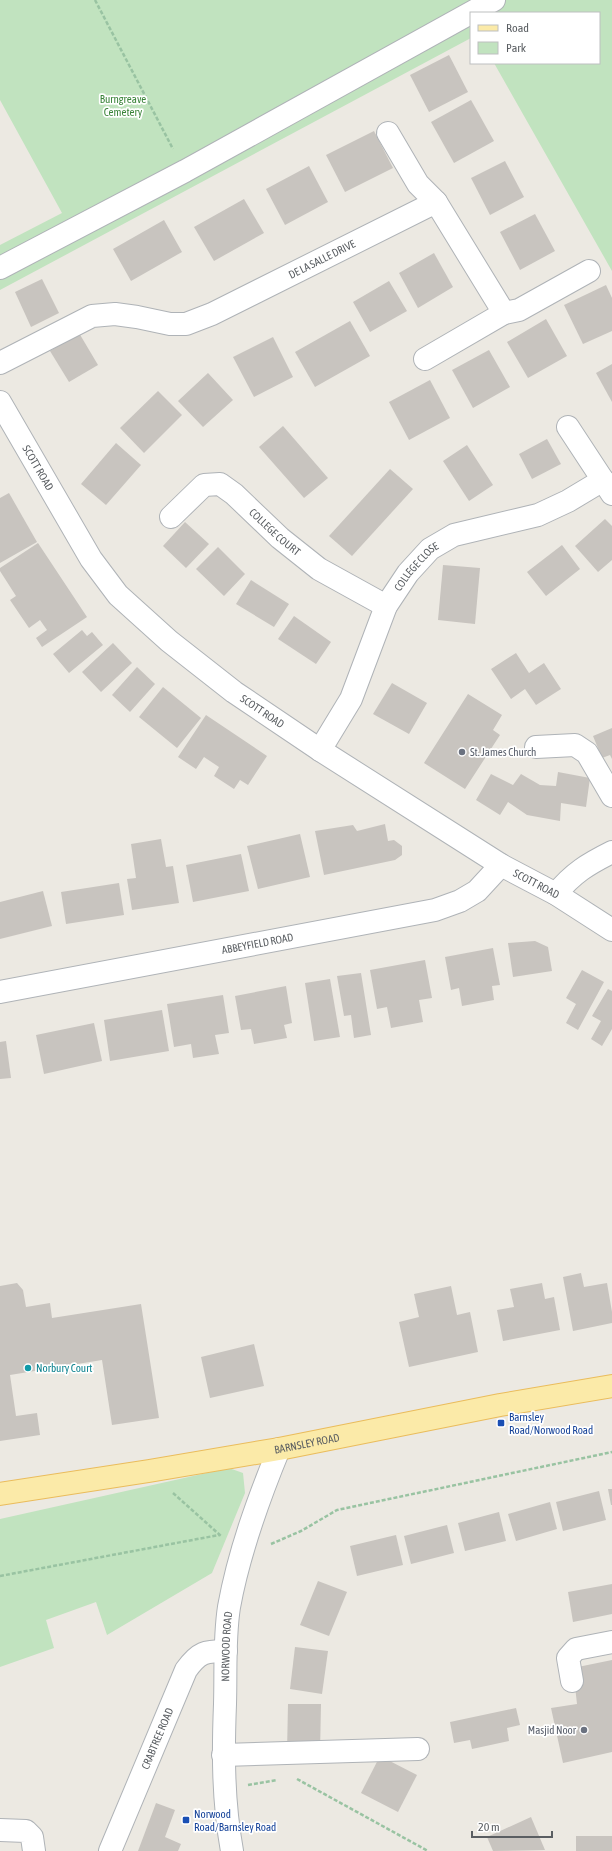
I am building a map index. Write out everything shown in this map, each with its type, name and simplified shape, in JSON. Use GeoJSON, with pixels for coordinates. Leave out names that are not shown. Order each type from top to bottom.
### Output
{"type":"FeatureCollection","features":[{"type":"Feature","properties":{"kind":"main road","name":"BARNSLEY ROAD"},"geometry":{"type":"LineString","coordinates":[[0,1494],[279,1449],[500,1405],[612,1386]]}},
{"type":"Feature","properties":{"kind":"street"},"geometry":{"type":"LineString","coordinates":[[472,12],[494,0]]}},
{"type":"Feature","properties":{"kind":"street"},"geometry":{"type":"LineString","coordinates":[[0,268],[185,171],[470,13]]}},
{"type":"Feature","properties":{"kind":"street"},"geometry":{"type":"LineString","coordinates":[[388,133],[418,184],[436,202],[504,313]]}},
{"type":"Feature","properties":{"kind":"street","name":"DE LA SALLE DRIVE"},"geometry":{"type":"LineString","coordinates":[[0,363],[92,316],[115,314],[170,324],[186,324],[219,310],[436,202]]}},
{"type":"Feature","properties":{"kind":"street"},"geometry":{"type":"LineString","coordinates":[[425,359],[504,313],[519,310],[589,271]]}},
{"type":"Feature","properties":{"kind":"street","name":"SCOTT ROAD"},"geometry":{"type":"LineString","coordinates":[[0,402],[90,559],[118,595],[169,641],[234,692],[320,750],[501,865],[556,894],[612,930]]}},
{"type":"Feature","properties":{"kind":"street","name":"COLLEGE CLOSE"},"geometry":{"type":"LineString","coordinates":[[320,750],[351,699],[386,606],[408,572],[430,549],[454,535],[538,515],[568,501],[607,487],[568,427]]}},
{"type":"Feature","properties":{"kind":"street","name":"COLLEGE COURT"},"geometry":{"type":"LineString","coordinates":[[171,517],[204,485],[220,484],[234,494],[280,538],[319,569],[386,606]]}},
{"type":"Feature","properties":{"kind":"street"},"geometry":{"type":"LineString","coordinates":[[536,747],[575,746],[587,753],[612,796]]}},
{"type":"Feature","properties":{"kind":"street"},"geometry":{"type":"LineString","coordinates":[[556,894],[566,881],[582,868],[612,852]]}},
{"type":"Feature","properties":{"kind":"street","name":"ABBEYFIELD ROAD"},"geometry":{"type":"LineString","coordinates":[[0,992],[435,910],[460,901],[477,891],[501,865]]}},
{"type":"Feature","properties":{"kind":"street","name":"NORWOOD ROAD"},"geometry":{"type":"LineString","coordinates":[[232,1851],[224,1790],[222,1755],[229,1608],[240,1558],[266,1479],[279,1449]]}},
{"type":"Feature","properties":{"kind":"street"},"geometry":{"type":"LineString","coordinates":[[572,1681],[568,1658],[576,1649],[612,1642]]}},
{"type":"Feature","properties":{"kind":"street","name":"CRABTREE ROAD"},"geometry":{"type":"LineString","coordinates":[[110,1851],[186,1670],[194,1659],[206,1651],[226,1651]]}},
{"type":"Feature","properties":{"kind":"street"},"geometry":{"type":"LineString","coordinates":[[222,1755],[418,1749]]}},
{"type":"Feature","properties":{"kind":"street"},"geometry":{"type":"LineString","coordinates":[[0,1830],[26,1832],[32,1837],[34,1851]]}},
{"type":"Feature","properties":{"kind":"path"},"geometry":{"type":"LineString","coordinates":[[95,0],[185,171]]}},
{"type":"Feature","properties":{"kind":"path"},"geometry":{"type":"LineString","coordinates":[[149,1471],[219,1535],[240,1558],[301,1530],[337,1510],[612,1452]]}},
{"type":"Feature","properties":{"kind":"path"},"geometry":{"type":"LineString","coordinates":[[0,1576],[219,1535]]}},
{"type":"Feature","properties":{"kind":"path"},"geometry":{"type":"LineString","coordinates":[[294,1777],[428,1851]]}},
{"type":"Feature","properties":{"kind":"path"},"geometry":{"type":"LineString","coordinates":[[224,1790],[279,1780]]}},
{"type":"Feature","properties":{"kind":"green space","name":"Burngreave Cemetery"},"geometry":{"type":"Polygon","coordinates":[[[0,0],[612,0],[612,271],[495,64],[600,64],[600,12],[470,12],[470,39],[0,290],[0,245],[62,213],[0,100],[0,0]]]}},
{"type":"Feature","properties":{"kind":"green space"},"geometry":{"type":"Polygon","coordinates":[[[229,1468],[243,1473],[245,1493],[212,1573],[107,1635],[96,1602],[46,1620],[54,1648],[0,1667],[0,1519],[229,1468]]]}},
{"type":"Feature","properties":{"kind":"building"},"geometry":{"type":"Polygon","coordinates":[[[449,55],[468,92],[429,112],[410,75],[449,55]]]}},
{"type":"Feature","properties":{"kind":"building"},"geometry":{"type":"Polygon","coordinates":[[[471,100],[494,141],[454,163],[431,122],[471,100]]]}},
{"type":"Feature","properties":{"kind":"building"},"geometry":{"type":"Polygon","coordinates":[[[374,131],[393,168],[345,192],[326,155],[374,131]]]}},
{"type":"Feature","properties":{"kind":"building"},"geometry":{"type":"Polygon","coordinates":[[[505,161],[524,197],[490,215],[471,178],[505,161]]]}},
{"type":"Feature","properties":{"kind":"building"},"geometry":{"type":"Polygon","coordinates":[[[309,166],[328,202],[285,225],[266,189],[309,166]]]}},
{"type":"Feature","properties":{"kind":"building"},"geometry":{"type":"Polygon","coordinates":[[[244,199],[264,233],[214,261],[194,227],[244,199]]]}},
{"type":"Feature","properties":{"kind":"building"},"geometry":{"type":"Polygon","coordinates":[[[535,214],[555,251],[520,270],[500,232],[535,214]]]}},
{"type":"Feature","properties":{"kind":"building"},"geometry":{"type":"Polygon","coordinates":[[[164,220],[182,252],[131,281],[113,249],[164,220]]]}},
{"type":"Feature","properties":{"kind":"building"},"geometry":{"type":"Polygon","coordinates":[[[434,253],[453,287],[418,308],[399,273],[434,253]]]}},
{"type":"Feature","properties":{"kind":"building"},"geometry":{"type":"Polygon","coordinates":[[[42,279],[59,313],[31,327],[15,292],[42,279]]]}},
{"type":"Feature","properties":{"kind":"building"},"geometry":{"type":"Polygon","coordinates":[[[389,281],[407,311],[370,332],[353,302],[389,281]]]}},
{"type":"Feature","properties":{"kind":"building"},"geometry":{"type":"Polygon","coordinates":[[[606,285],[612,298],[612,331],[583,344],[564,305],[606,285]]]}},
{"type":"Feature","properties":{"kind":"building"},"geometry":{"type":"Polygon","coordinates":[[[546,319],[567,356],[528,378],[507,342],[546,319]]]}},
{"type":"Feature","properties":{"kind":"building"},"geometry":{"type":"Polygon","coordinates":[[[350,321],[370,356],[315,387],[295,352],[350,321]]]}},
{"type":"Feature","properties":{"kind":"building"},"geometry":{"type":"Polygon","coordinates":[[[79,333],[98,365],[69,382],[50,351],[79,333]]]}},
{"type":"Feature","properties":{"kind":"building"},"geometry":{"type":"Polygon","coordinates":[[[273,337],[293,377],[254,397],[233,357],[273,337]]]}},
{"type":"Feature","properties":{"kind":"building"},"geometry":{"type":"Polygon","coordinates":[[[489,350],[510,387],[473,408],[452,370],[489,350]]]}},
{"type":"Feature","properties":{"kind":"building"},"geometry":{"type":"Polygon","coordinates":[[[612,364],[612,402],[596,373],[612,364]]]}},
{"type":"Feature","properties":{"kind":"building"},"geometry":{"type":"Polygon","coordinates":[[[208,373],[233,400],[203,427],[178,401],[208,373]]]}},
{"type":"Feature","properties":{"kind":"building"},"geometry":{"type":"Polygon","coordinates":[[[430,380],[450,418],[409,440],[389,402],[430,380]]]}},
{"type":"Feature","properties":{"kind":"building"},"geometry":{"type":"Polygon","coordinates":[[[158,391],[182,415],[144,453],[120,428],[158,391]]]}},
{"type":"Feature","properties":{"kind":"building"},"geometry":{"type":"Polygon","coordinates":[[[283,426],[328,478],[304,498],[259,447],[283,426]]]}},
{"type":"Feature","properties":{"kind":"building"},"geometry":{"type":"Polygon","coordinates":[[[547,439],[561,464],[532,479],[519,454],[547,439]]]}},
{"type":"Feature","properties":{"kind":"building"},"geometry":{"type":"Polygon","coordinates":[[[116,443],[141,465],[106,505],[81,484],[116,443]]]}},
{"type":"Feature","properties":{"kind":"building"},"geometry":{"type":"Polygon","coordinates":[[[467,445],[493,485],[469,501],[443,461],[467,445]]]}},
{"type":"Feature","properties":{"kind":"building"},"geometry":{"type":"Polygon","coordinates":[[[390,469],[413,489],[352,556],[329,536],[390,469]]]}},
{"type":"Feature","properties":{"kind":"building"},"geometry":{"type":"Polygon","coordinates":[[[9,493],[37,542],[0,563],[0,498],[9,493]]]}},
{"type":"Feature","properties":{"kind":"building"},"geometry":{"type":"Polygon","coordinates":[[[605,519],[612,526],[612,560],[598,572],[575,546],[605,519]]]}},
{"type":"Feature","properties":{"kind":"building"},"geometry":{"type":"Polygon","coordinates":[[[185,522],[209,544],[186,568],[163,546],[185,522]]]}},
{"type":"Feature","properties":{"kind":"building"},"geometry":{"type":"Polygon","coordinates":[[[38,543],[87,617],[42,647],[36,638],[47,630],[40,620],[29,628],[10,600],[16,596],[0,571],[0,568],[38,543]]]}},
{"type":"Feature","properties":{"kind":"building"},"geometry":{"type":"Polygon","coordinates":[[[562,545],[580,569],[546,596],[527,572],[562,545]]]}},
{"type":"Feature","properties":{"kind":"building"},"geometry":{"type":"Polygon","coordinates":[[[218,547],[245,574],[224,596],[196,569],[218,547]]]}},
{"type":"Feature","properties":{"kind":"building"},"geometry":{"type":"Polygon","coordinates":[[[443,565],[480,568],[475,624],[438,620],[443,565]]]}},
{"type":"Feature","properties":{"kind":"building"},"geometry":{"type":"Polygon","coordinates":[[[251,580],[289,604],[274,627],[236,604],[251,580]]]}},
{"type":"Feature","properties":{"kind":"building"},"geometry":{"type":"Polygon","coordinates":[[[294,616],[331,642],[316,664],[278,639],[294,616]]]}},
{"type":"Feature","properties":{"kind":"building"},"geometry":{"type":"Polygon","coordinates":[[[82,630],[87,636],[92,632],[103,645],[69,673],[53,654],[82,630]]]}},
{"type":"Feature","properties":{"kind":"building"},"geometry":{"type":"Polygon","coordinates":[[[113,643],[132,663],[101,692],[82,672],[113,643]]]}},
{"type":"Feature","properties":{"kind":"building"},"geometry":{"type":"Polygon","coordinates":[[[516,653],[529,673],[544,663],[561,689],[536,705],[525,689],[511,699],[491,669],[516,653]]]}},
{"type":"Feature","properties":{"kind":"building"},"geometry":{"type":"Polygon","coordinates":[[[137,667],[155,684],[130,712],[112,695],[137,667]]]}},
{"type":"Feature","properties":{"kind":"building"},"geometry":{"type":"Polygon","coordinates":[[[392,683],[427,703],[409,734],[373,714],[392,683]]]}},
{"type":"Feature","properties":{"kind":"building"},"geometry":{"type":"Polygon","coordinates":[[[163,687],[201,718],[177,748],[139,717],[163,687]]]}},
{"type":"Feature","properties":{"kind":"building"},"geometry":{"type":"Polygon","coordinates":[[[468,694],[502,715],[493,730],[500,735],[465,789],[424,763],[468,694]]]}},
{"type":"Feature","properties":{"kind":"building"},"geometry":{"type":"Polygon","coordinates":[[[206,715],[267,756],[248,785],[240,780],[234,789],[214,776],[219,767],[204,757],[196,769],[178,757],[206,715]]]}},
{"type":"Feature","properties":{"kind":"building"},"geometry":{"type":"Polygon","coordinates":[[[612,728],[612,759],[610,755],[602,758],[593,736],[612,728]]]}},
{"type":"Feature","properties":{"kind":"building"},"geometry":{"type":"Polygon","coordinates":[[[558,772],[590,778],[586,807],[561,803],[560,821],[527,815],[508,802],[500,815],[476,800],[491,774],[513,785],[521,774],[540,785],[556,786],[558,772]]]}},
{"type":"Feature","properties":{"kind":"building"},"geometry":{"type":"Polygon","coordinates":[[[385,824],[388,841],[394,840],[402,846],[402,855],[395,860],[324,875],[315,831],[353,825],[357,831],[385,824]]]}},
{"type":"Feature","properties":{"kind":"building"},"geometry":{"type":"Polygon","coordinates":[[[300,834],[310,877],[258,889],[247,846],[300,834]]]}},
{"type":"Feature","properties":{"kind":"building"},"geometry":{"type":"Polygon","coordinates":[[[161,839],[166,867],[173,866],[179,903],[132,910],[127,879],[136,878],[131,844],[161,839]]]}},
{"type":"Feature","properties":{"kind":"building"},"geometry":{"type":"Polygon","coordinates":[[[241,854],[249,891],[193,902],[186,865],[241,854]]]}},
{"type":"Feature","properties":{"kind":"building"},"geometry":{"type":"Polygon","coordinates":[[[119,883],[124,915],[66,924],[61,892],[119,883]]]}},
{"type":"Feature","properties":{"kind":"building"},"geometry":{"type":"Polygon","coordinates":[[[43,891],[52,926],[0,939],[0,902],[43,891]]]}},
{"type":"Feature","properties":{"kind":"building"},"geometry":{"type":"Polygon","coordinates":[[[535,941],[548,947],[552,971],[513,977],[508,943],[535,941]]]}},
{"type":"Feature","properties":{"kind":"building"},"geometry":{"type":"Polygon","coordinates":[[[493,948],[500,985],[492,986],[494,1000],[462,1006],[459,988],[451,990],[445,957],[493,948]]]}},
{"type":"Feature","properties":{"kind":"building"},"geometry":{"type":"Polygon","coordinates":[[[425,960],[432,998],[419,1000],[423,1022],[391,1028],[387,1007],[377,1009],[370,970],[425,960]]]}},
{"type":"Feature","properties":{"kind":"building"},"geometry":{"type":"Polygon","coordinates":[[[582,970],[604,982],[578,1030],[566,1023],[576,1004],[566,998],[582,970]]]}},
{"type":"Feature","properties":{"kind":"building"},"geometry":{"type":"Polygon","coordinates":[[[361,973],[371,1035],[354,1038],[351,1015],[344,1016],[337,976],[361,973]]]}},
{"type":"Feature","properties":{"kind":"building"},"geometry":{"type":"Polygon","coordinates":[[[330,979],[340,1037],[314,1041],[305,983],[330,979]]]}},
{"type":"Feature","properties":{"kind":"building"},"geometry":{"type":"Polygon","coordinates":[[[286,986],[292,1023],[284,1025],[287,1038],[254,1044],[251,1029],[241,1030],[235,996],[286,986]]]}},
{"type":"Feature","properties":{"kind":"building"},"geometry":{"type":"Polygon","coordinates":[[[608,989],[612,991],[612,1029],[602,1046],[591,1039],[601,1021],[592,1016],[608,989]]]}},
{"type":"Feature","properties":{"kind":"building"},"geometry":{"type":"Polygon","coordinates":[[[223,995],[229,1033],[215,1035],[219,1054],[193,1058],[191,1044],[174,1047],[167,1004],[223,995]]]}},
{"type":"Feature","properties":{"kind":"building"},"geometry":{"type":"Polygon","coordinates":[[[162,1010],[169,1051],[110,1061],[104,1020],[162,1010]]]}},
{"type":"Feature","properties":{"kind":"building"},"geometry":{"type":"Polygon","coordinates":[[[94,1023],[102,1061],[44,1074],[36,1035],[94,1023]]]}},
{"type":"Feature","properties":{"kind":"building"},"geometry":{"type":"Polygon","coordinates":[[[6,1041],[11,1078],[0,1079],[0,1042],[6,1041]]]}},
{"type":"Feature","properties":{"kind":"building"},"geometry":{"type":"Polygon","coordinates":[[[581,1273],[584,1287],[607,1283],[612,1312],[612,1323],[573,1331],[563,1277],[581,1273]]]}},
{"type":"Feature","properties":{"kind":"building","name":"Norbury Court"},"geometry":{"type":"Polygon","coordinates":[[[17,1283],[23,1290],[26,1307],[50,1303],[52,1318],[141,1304],[159,1418],[112,1425],[102,1360],[10,1375],[16,1416],[37,1413],[40,1435],[0,1441],[0,1286],[17,1283]]]}},
{"type":"Feature","properties":{"kind":"building"},"geometry":{"type":"Polygon","coordinates":[[[542,1283],[545,1299],[554,1297],[560,1330],[503,1341],[497,1310],[514,1307],[510,1289],[542,1283]]]}},
{"type":"Feature","properties":{"kind":"building"},"geometry":{"type":"Polygon","coordinates":[[[451,1286],[457,1315],[470,1312],[478,1352],[409,1367],[399,1322],[419,1317],[414,1294],[451,1286]]]}},
{"type":"Feature","properties":{"kind":"building"},"geometry":{"type":"Polygon","coordinates":[[[254,1344],[264,1386],[210,1398],[201,1357],[254,1344]]]}},
{"type":"Feature","properties":{"kind":"building"},"geometry":{"type":"Polygon","coordinates":[[[608,1489],[612,1489],[612,1505],[611,1505],[608,1489]]]}},
{"type":"Feature","properties":{"kind":"building"},"geometry":{"type":"Polygon","coordinates":[[[599,1491],[606,1520],[563,1531],[556,1502],[599,1491]]]}},
{"type":"Feature","properties":{"kind":"building"},"geometry":{"type":"Polygon","coordinates":[[[550,1502],[557,1529],[516,1541],[508,1514],[550,1502]]]}},
{"type":"Feature","properties":{"kind":"building"},"geometry":{"type":"Polygon","coordinates":[[[499,1512],[506,1541],[465,1551],[458,1523],[499,1512]]]}},
{"type":"Feature","properties":{"kind":"building"},"geometry":{"type":"Polygon","coordinates":[[[447,1525],[454,1553],[411,1564],[404,1536],[447,1525]]]}},
{"type":"Feature","properties":{"kind":"building"},"geometry":{"type":"Polygon","coordinates":[[[396,1535],[403,1565],[357,1576],[350,1546],[396,1535]]]}},
{"type":"Feature","properties":{"kind":"building"},"geometry":{"type":"Polygon","coordinates":[[[318,1581],[347,1592],[329,1636],[300,1625],[318,1581]]]}},
{"type":"Feature","properties":{"kind":"building"},"geometry":{"type":"Polygon","coordinates":[[[612,1584],[612,1614],[573,1622],[568,1592],[612,1584]]]}},
{"type":"Feature","properties":{"kind":"building"},"geometry":{"type":"Polygon","coordinates":[[[295,1647],[328,1651],[322,1694],[290,1689],[295,1647]]]}},
{"type":"Feature","properties":{"kind":"building","name":"Masjid Noor"},"geometry":{"type":"Polygon","coordinates":[[[612,1660],[612,1752],[563,1763],[551,1708],[577,1704],[573,1668],[612,1660]]]}},
{"type":"Feature","properties":{"kind":"building"},"geometry":{"type":"Polygon","coordinates":[[[288,1704],[321,1704],[320,1753],[287,1752],[288,1704]]]}},
{"type":"Feature","properties":{"kind":"building"},"geometry":{"type":"Polygon","coordinates":[[[516,1708],[520,1725],[507,1728],[509,1741],[472,1749],[470,1740],[454,1743],[450,1722],[516,1708]]]}},
{"type":"Feature","properties":{"kind":"building"},"geometry":{"type":"Polygon","coordinates":[[[380,1756],[417,1775],[398,1812],[361,1793],[380,1756]]]}},
{"type":"Feature","properties":{"kind":"building"},"geometry":{"type":"Polygon","coordinates":[[[156,1803],[175,1810],[165,1837],[181,1844],[178,1851],[138,1851],[156,1803]]]}},
{"type":"Feature","properties":{"kind":"building"},"geometry":{"type":"Polygon","coordinates":[[[531,1817],[545,1850],[493,1851],[487,1837],[531,1817]]]}},
{"type":"Feature","properties":{"kind":"building"},"geometry":{"type":"Polygon","coordinates":[[[576,1836],[612,1836],[612,1851],[576,1851],[576,1836]]]}},
{"type":"Feature","properties":{"kind":"place","name":"St. James Church"},"geometry":{"type":"Point","coordinates":[462,752]}},
{"type":"Feature","properties":{"kind":"place","name":"Norbury Court"},"geometry":{"type":"Point","coordinates":[28,1368]}},
{"type":"Feature","properties":{"kind":"place","name":"Barnsley Road/Norwood Road"},"geometry":{"type":"Point","coordinates":[501,1423]}},
{"type":"Feature","properties":{"kind":"place","name":"Masjid Noor"},"geometry":{"type":"Point","coordinates":[584,1730]}},
{"type":"Feature","properties":{"kind":"place","name":"Norwood Road/Barnsley Road"},"geometry":{"type":"Point","coordinates":[186,1820]}}]}
